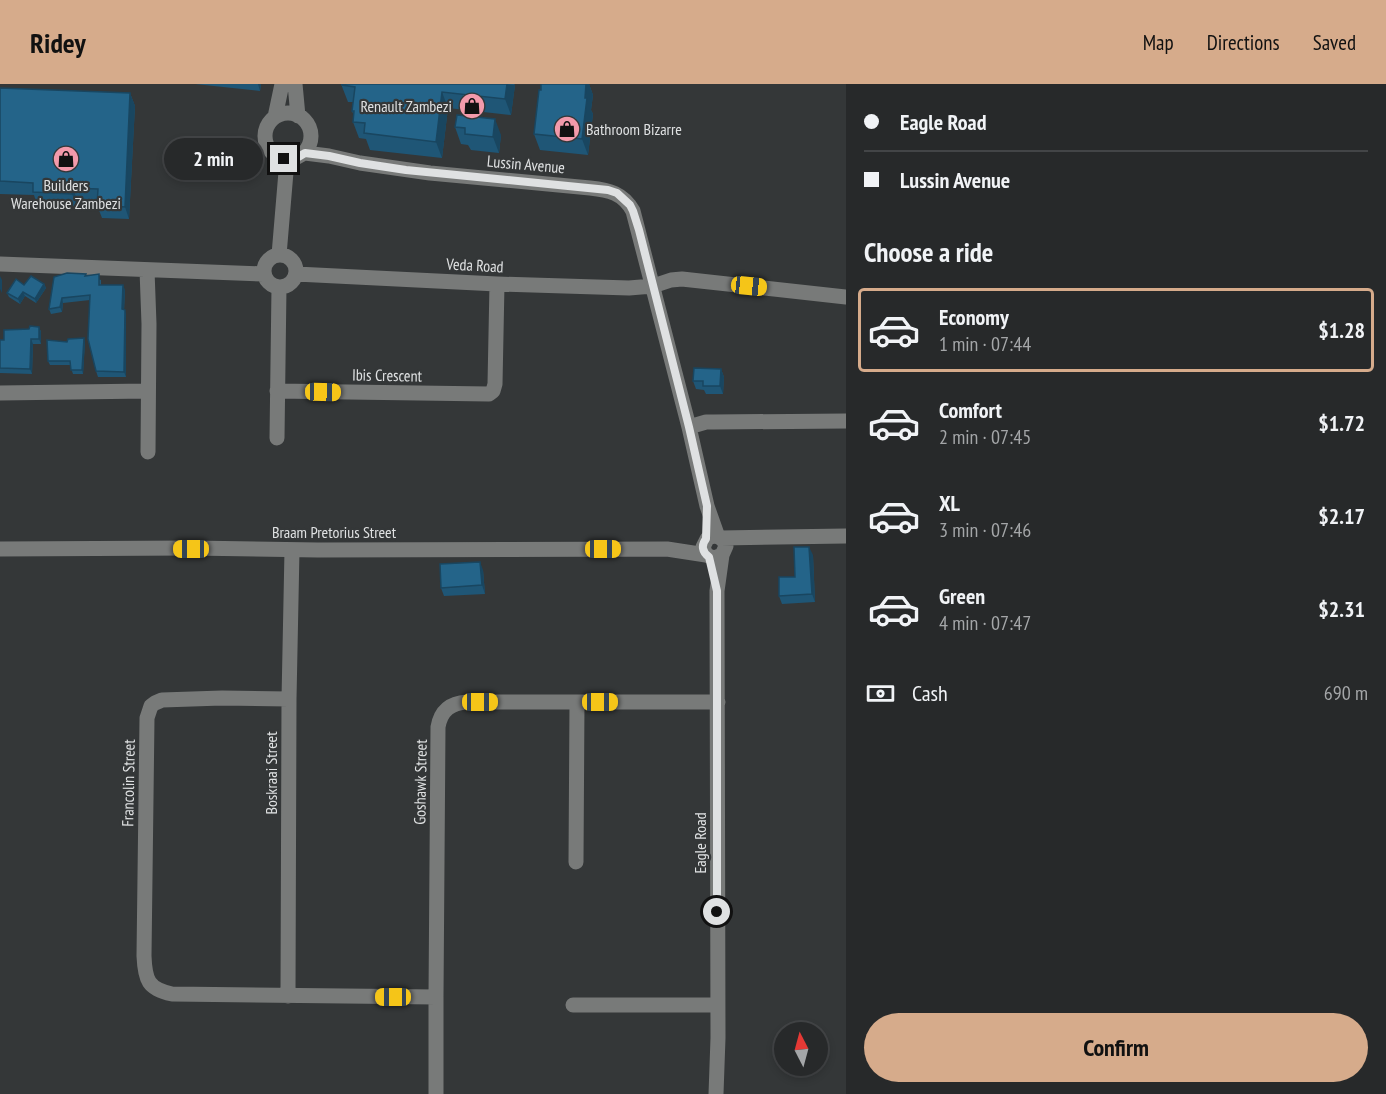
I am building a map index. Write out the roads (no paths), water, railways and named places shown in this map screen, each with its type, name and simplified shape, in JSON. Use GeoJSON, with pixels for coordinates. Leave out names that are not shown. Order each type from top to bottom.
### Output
{"type":"FeatureCollection","features":[{"type":"Feature","properties":{"kind":"street"},"geometry":{"type":"LineString","coordinates":[[275,117],[282,84]]}},
{"type":"Feature","properties":{"kind":"street"},"geometry":{"type":"LineString","coordinates":[[295,84],[298,116],[286,113],[275,117],[266,130],[266,144],[276,156],[287,160],[298,157],[308,146]]}},
{"type":"Feature","properties":{"kind":"street","name":"Lussin Avenue"},"geometry":{"type":"LineString","coordinates":[[298,116],[309,126],[311,133],[308,146],[329,156],[406,170],[613,192],[624,199],[633,211],[653,286]]}},
{"type":"Feature","properties":{"kind":"street"},"geometry":{"type":"LineString","coordinates":[[279,255],[287,160]]}},
{"type":"Feature","properties":{"kind":"street"},"geometry":{"type":"LineString","coordinates":[[279,255],[292,261],[296,274],[290,284],[279,287],[269,284],[264,274],[264,267],[268,260],[279,255]]}},
{"type":"Feature","properties":{"kind":"street"},"geometry":{"type":"LineString","coordinates":[[0,264],[264,274]]}},
{"type":"Feature","properties":{"kind":"street"},"geometry":{"type":"LineString","coordinates":[[147,270],[147,452]]}},
{"type":"Feature","properties":{"kind":"street","name":"Veda Road"},"geometry":{"type":"LineString","coordinates":[[296,274],[629,288],[653,286],[682,279],[846,297]]}},
{"type":"Feature","properties":{"kind":"street","name":"Ibis Crescent"},"geometry":{"type":"LineString","coordinates":[[277,391],[489,394],[493,391],[495,384],[497,284]]}},
{"type":"Feature","properties":{"kind":"street","name":"Eagle Road"},"geometry":{"type":"LineString","coordinates":[[653,286],[689,427],[714,547],[717,591],[718,702],[716,1094]]}},
{"type":"Feature","properties":{"kind":"street"},"geometry":{"type":"LineString","coordinates":[[277,438],[279,287]]}},
{"type":"Feature","properties":{"kind":"street"},"geometry":{"type":"LineString","coordinates":[[0,393],[147,391]]}},
{"type":"Feature","properties":{"kind":"street"},"geometry":{"type":"LineString","coordinates":[[689,427],[706,422],[846,421]]}},
{"type":"Feature","properties":{"kind":"street","name":"Braam Pretorius Street"},"geometry":{"type":"LineString","coordinates":[[0,549],[668,549],[714,547],[756,538],[846,536]]}},
{"type":"Feature","properties":{"kind":"street","name":"Boskraai Street"},"geometry":{"type":"LineString","coordinates":[[288,996],[292,550]]}},
{"type":"Feature","properties":{"kind":"street","name":"Francolin Street"},"geometry":{"type":"LineString","coordinates":[[288,996],[162,992],[152,986],[145,975],[144,957],[147,718],[151,706],[158,701],[178,699],[289,699]]}},
{"type":"Feature","properties":{"kind":"street","name":"Goshawk Street"},"geometry":{"type":"LineString","coordinates":[[436,1094],[438,727],[441,717],[450,705],[459,702],[718,702]]}},
{"type":"Feature","properties":{"kind":"street"},"geometry":{"type":"LineString","coordinates":[[576,862],[577,702]]}},
{"type":"Feature","properties":{"kind":"street"},"geometry":{"type":"LineString","coordinates":[[288,996],[436,997]]}},
{"type":"Feature","properties":{"kind":"street"},"geometry":{"type":"LineString","coordinates":[[573,1005],[717,1005]]}},
{"type":"Feature","properties":{"kind":"place","name":"Renault Zambezi"},"geometry":{"type":"Point","coordinates":[472,106]}},
{"type":"Feature","properties":{"kind":"place","name":"Bathroom Bizarre"},"geometry":{"type":"Point","coordinates":[567,129]}},
{"type":"Feature","properties":{"kind":"place","name":"Builders Warehouse Zambezi"},"geometry":{"type":"Point","coordinates":[66,159]}}]}
